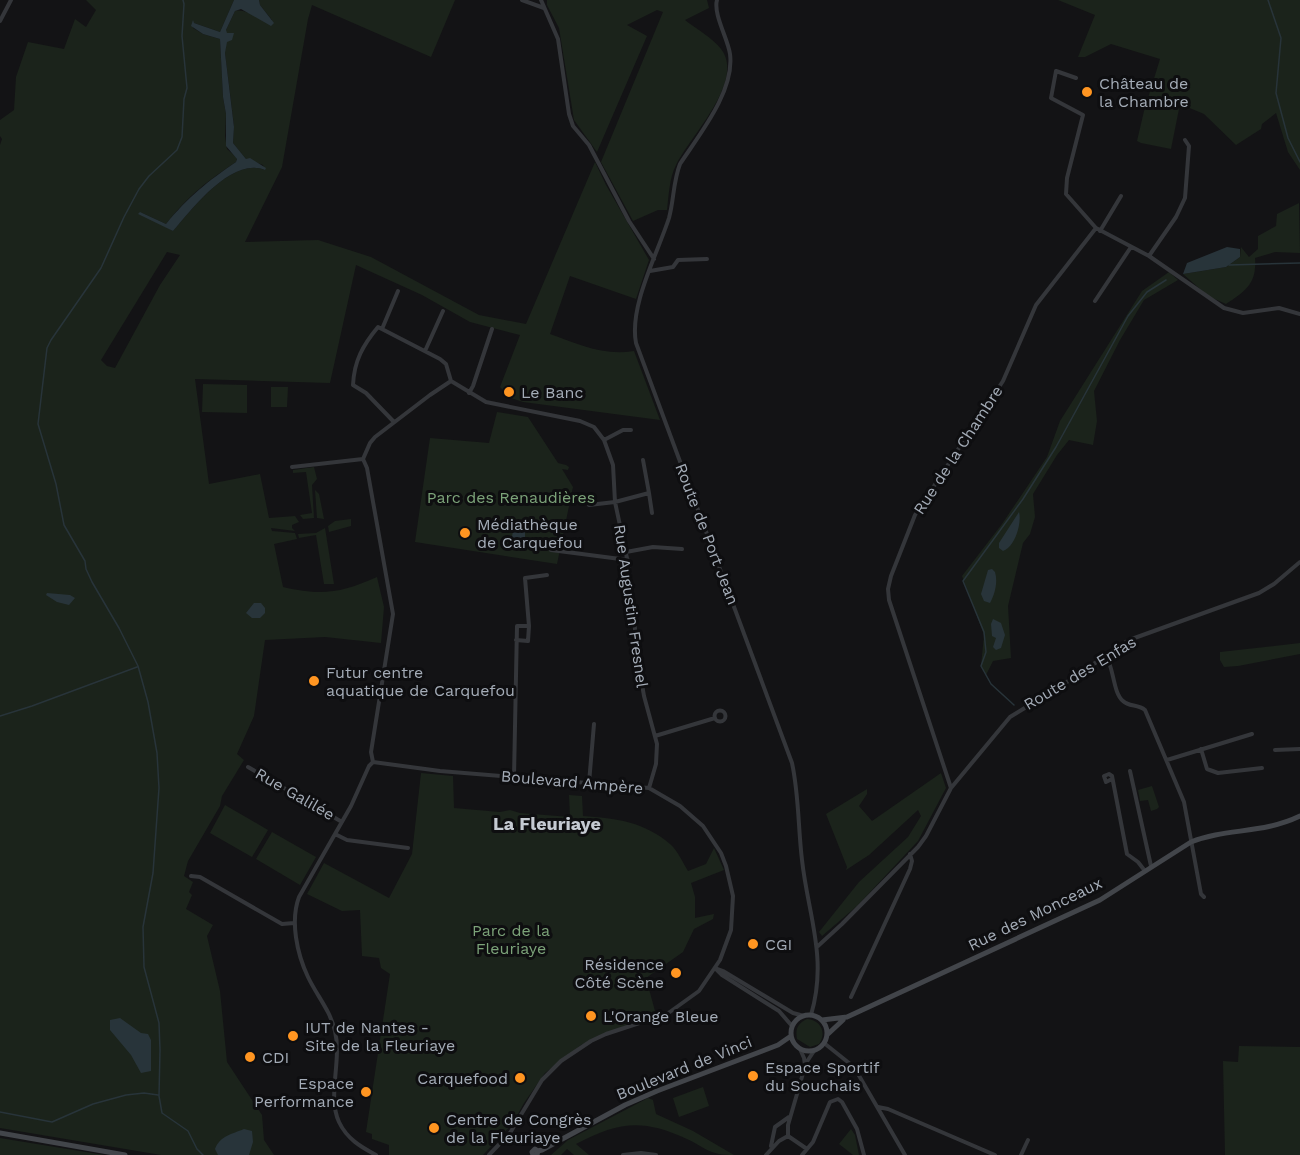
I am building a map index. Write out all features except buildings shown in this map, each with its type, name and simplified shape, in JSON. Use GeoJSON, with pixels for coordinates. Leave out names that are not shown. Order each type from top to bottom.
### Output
{"type":"FeatureCollection","features":[{"type":"Feature","properties":{"kind":"main road","name":"Rue des Monceaux"},"geometry":{"type":"LineString","coordinates":[[827,1035],[847,1017],[1100,900],[1191,842],[1204,837],[1274,827],[1300,816]]}},
{"type":"Feature","properties":{"kind":"main road"},"geometry":{"type":"LineString","coordinates":[[811,1015],[822,1020],[827,1035],[824,1044],[814,1051],[797,1047],[791,1036],[792,1026],[798,1019],[811,1015]]}},
{"type":"Feature","properties":{"kind":"main road","name":"Rue des Monceaux"},"geometry":{"type":"LineString","coordinates":[[822,1020],[847,1017]]}},
{"type":"Feature","properties":{"kind":"main road","name":"Boulevard de Vinci"},"geometry":{"type":"LineString","coordinates":[[778,1045],[791,1036]]}},
{"type":"Feature","properties":{"kind":"main road","name":"Boulevard de Vinci"},"geometry":{"type":"LineString","coordinates":[[534,1154],[657,1091],[778,1045],[786,1044],[797,1047]]}},
{"type":"Feature","properties":{"kind":"main road"},"geometry":{"type":"LineString","coordinates":[[0,1133],[125,1155]]}},
{"type":"Feature","properties":{"kind":"street"},"geometry":{"type":"LineString","coordinates":[[0,19],[11,0]]}},
{"type":"Feature","properties":{"kind":"street"},"geometry":{"type":"LineString","coordinates":[[522,0],[543,8]]}},
{"type":"Feature","properties":{"kind":"street"},"geometry":{"type":"LineString","coordinates":[[541,0],[558,39],[569,114],[573,126],[589,145],[629,221],[654,259]]}},
{"type":"Feature","properties":{"kind":"street","name":"Route de Port Jean"},"geometry":{"type":"LineString","coordinates":[[717,0],[716,10],[730,52],[730,68],[720,100],[677,170],[669,217],[635,317],[636,343],[792,763],[796,783],[802,862],[818,946],[818,966],[811,1015]]}},
{"type":"Feature","properties":{"kind":"street"},"geometry":{"type":"LineString","coordinates":[[1076,78],[1056,71],[1052,98],[1083,115],[1067,178],[1066,194],[1098,230],[1149,256],[1224,308],[1244,313],[1279,308],[1300,314]]}},
{"type":"Feature","properties":{"kind":"street"},"geometry":{"type":"LineString","coordinates":[[1149,256],[1176,217],[1185,198],[1189,146],[1185,141]]}},
{"type":"Feature","properties":{"kind":"street","name":"Rue de la Chambre"},"geometry":{"type":"LineString","coordinates":[[951,788],[889,600],[888,589],[891,576],[915,514],[1003,381],[1036,305],[1098,230],[1121,196]]}},
{"type":"Feature","properties":{"kind":"street"},"geometry":{"type":"LineString","coordinates":[[1095,301],[1131,247]]}},
{"type":"Feature","properties":{"kind":"street"},"geometry":{"type":"LineString","coordinates":[[650,271],[673,267],[678,260],[707,259]]}},
{"type":"Feature","properties":{"kind":"street"},"geometry":{"type":"LineString","coordinates":[[381,329],[398,291]]}},
{"type":"Feature","properties":{"kind":"street"},"geometry":{"type":"LineString","coordinates":[[425,351],[443,311]]}},
{"type":"Feature","properties":{"kind":"street"},"geometry":{"type":"LineString","coordinates":[[394,422],[366,393],[353,385],[357,358],[364,344],[378,327],[446,364],[451,381],[469,393],[492,329]]}},
{"type":"Feature","properties":{"kind":"street"},"geometry":{"type":"LineString","coordinates":[[376,1155],[367,1153],[346,1134],[336,1115],[334,1101],[338,1056],[335,1031],[330,1015],[308,978],[294,923],[299,897],[373,762],[371,752],[393,614],[367,468],[363,459],[370,443],[394,422],[451,381]]}},
{"type":"Feature","properties":{"kind":"street","name":"Rue Augustin Fresnel"},"geometry":{"type":"LineString","coordinates":[[469,393],[486,402],[580,422],[594,427],[604,440],[613,465],[615,502],[628,560],[641,683],[655,736],[656,764],[649,788]]}},
{"type":"Feature","properties":{"kind":"street"},"geometry":{"type":"LineString","coordinates":[[604,440],[623,430],[631,430]]}},
{"type":"Feature","properties":{"kind":"street"},"geometry":{"type":"LineString","coordinates":[[292,467],[363,459]]}},
{"type":"Feature","properties":{"kind":"street"},"geometry":{"type":"LineString","coordinates":[[643,460],[652,513]]}},
{"type":"Feature","properties":{"kind":"street"},"geometry":{"type":"LineString","coordinates":[[589,505],[615,502],[650,493]]}},
{"type":"Feature","properties":{"kind":"street"},"geometry":{"type":"LineString","coordinates":[[626,552],[653,547],[682,549]]}},
{"type":"Feature","properties":{"kind":"street"},"geometry":{"type":"LineString","coordinates":[[551,549],[628,560]]}},
{"type":"Feature","properties":{"kind":"street","name":"Route des Enfas"},"geometry":{"type":"LineString","coordinates":[[951,788],[1010,717],[1129,640],[1259,593],[1274,584],[1300,562]]}},
{"type":"Feature","properties":{"kind":"street"},"geometry":{"type":"LineString","coordinates":[[516,640],[528,641],[525,578],[547,575]]}},
{"type":"Feature","properties":{"kind":"street"},"geometry":{"type":"LineString","coordinates":[[514,777],[517,626],[529,626]]}},
{"type":"Feature","properties":{"kind":"street"},"geometry":{"type":"LineString","coordinates":[[1106,656],[1120,698],[1125,703],[1143,708],[1167,760],[1184,802],[1201,894],[1204,897]]}},
{"type":"Feature","properties":{"kind":"street"},"geometry":{"type":"LineString","coordinates":[[655,736],[715,718]]}},
{"type":"Feature","properties":{"kind":"street"},"geometry":{"type":"LineString","coordinates":[[589,783],[594,724]]}},
{"type":"Feature","properties":{"kind":"street"},"geometry":{"type":"LineString","coordinates":[[1167,760],[1252,734]]}},
{"type":"Feature","properties":{"kind":"street"},"geometry":{"type":"LineString","coordinates":[[1275,750],[1300,749]]}},
{"type":"Feature","properties":{"kind":"street"},"geometry":{"type":"LineString","coordinates":[[1201,750],[1207,769],[1218,773],[1262,768]]}},
{"type":"Feature","properties":{"kind":"street","name":"Boulevard Ampère"},"geometry":{"type":"LineString","coordinates":[[373,762],[440,771],[649,788],[680,806],[703,826],[721,853],[726,866],[733,896],[732,919],[727,942],[715,968],[699,991],[661,1018],[610,1032],[561,1060],[542,1080],[510,1133],[489,1155]]}},
{"type":"Feature","properties":{"kind":"street","name":"Rue Galilée"},"geometry":{"type":"LineString","coordinates":[[248,767],[342,822]]}},
{"type":"Feature","properties":{"kind":"street"},"geometry":{"type":"LineString","coordinates":[[1130,771],[1151,866]]}},
{"type":"Feature","properties":{"kind":"street"},"geometry":{"type":"LineString","coordinates":[[1112,779],[1126,854],[1138,862],[1144,871]]}},
{"type":"Feature","properties":{"kind":"street"},"geometry":{"type":"LineString","coordinates":[[818,946],[910,855],[926,836],[951,788]]}},
{"type":"Feature","properties":{"kind":"street"},"geometry":{"type":"LineString","coordinates":[[335,834],[353,842],[408,848]]}},
{"type":"Feature","properties":{"kind":"street"},"geometry":{"type":"LineString","coordinates":[[851,997],[910,869],[912,861],[910,855]]}},
{"type":"Feature","properties":{"kind":"street"},"geometry":{"type":"LineString","coordinates":[[191,876],[200,878],[282,924],[294,923]]}},
{"type":"Feature","properties":{"kind":"street"},"geometry":{"type":"LineString","coordinates":[[715,968],[793,1013],[804,1016]]}},
{"type":"Feature","properties":{"kind":"street"},"geometry":{"type":"LineString","coordinates":[[715,968],[722,975],[779,1011],[792,1026]]}},
{"type":"Feature","properties":{"kind":"street"},"geometry":{"type":"LineString","coordinates":[[824,1044],[854,1067],[905,1155]]}},
{"type":"Feature","properties":{"kind":"street"},"geometry":{"type":"LineString","coordinates":[[788,1136],[788,1127],[804,1068],[804,1058],[797,1047]]}},
{"type":"Feature","properties":{"kind":"street"},"geometry":{"type":"LineString","coordinates":[[804,1068],[814,1051]]}},
{"type":"Feature","properties":{"kind":"street"},"geometry":{"type":"LineString","coordinates":[[802,1155],[813,1142],[830,1102],[838,1099],[857,1129],[864,1155]]}},
{"type":"Feature","properties":{"kind":"street"},"geometry":{"type":"LineString","coordinates":[[877,1107],[888,1109],[995,1155]]}},
{"type":"Feature","properties":{"kind":"street"},"geometry":{"type":"LineString","coordinates":[[766,1155],[775,1136],[775,1127],[782,1124],[792,1114]]}},
{"type":"Feature","properties":{"kind":"street"},"geometry":{"type":"LineString","coordinates":[[782,1124],[788,1127]]}},
{"type":"Feature","properties":{"kind":"street"},"geometry":{"type":"LineString","coordinates":[[775,1136],[781,1140]]}},
{"type":"Feature","properties":{"kind":"street"},"geometry":{"type":"LineString","coordinates":[[770,1149],[788,1136]]}},
{"type":"Feature","properties":{"kind":"street"},"geometry":{"type":"LineString","coordinates":[[788,1136],[807,1149]]}},
{"type":"Feature","properties":{"kind":"street"},"geometry":{"type":"LineString","coordinates":[[1021,1155],[1028,1140]]}},
{"type":"Feature","properties":{"kind":"street"},"geometry":{"type":"LineString","coordinates":[[623,1155],[641,1153],[656,1155]]}},
{"type":"Feature","properties":{"kind":"green space"},"geometry":{"type":"Polygon","coordinates":[[[86,0],[234,0],[220,32],[194,23],[193,28],[220,39],[226,114],[225,136],[227,149],[237,158],[236,162],[198,190],[166,224],[140,212],[173,231],[202,198],[226,177],[252,168],[265,170],[263,165],[246,159],[233,143],[234,126],[225,53],[226,30],[235,11],[244,11],[262,19],[272,20],[260,5],[259,0],[455,0],[431,57],[312,5],[282,167],[245,242],[318,240],[371,257],[479,315],[526,324],[595,162],[649,260],[636,299],[570,276],[550,334],[601,350],[634,351],[660,420],[523,402],[511,398],[500,387],[520,335],[470,322],[422,295],[356,265],[330,383],[195,379],[209,484],[260,474],[269,518],[295,516],[299,522],[292,525],[295,531],[271,528],[272,531],[295,533],[297,539],[274,544],[283,587],[320,592],[342,590],[377,577],[384,607],[381,643],[325,637],[265,640],[254,716],[237,754],[244,760],[188,861],[184,876],[193,882],[189,892],[192,895],[186,909],[213,925],[207,936],[220,991],[227,1062],[262,1115],[264,1140],[274,1155],[161,1155],[0,1128],[0,145],[2,139],[0,120],[14,110],[16,77],[28,42],[64,49],[75,19],[86,27],[96,10],[86,0]],[[167,252],[101,360],[107,366],[115,368],[160,285],[180,255],[167,252]]]}},
{"type":"Feature","properties":{"kind":"green space"},"geometry":{"type":"Polygon","coordinates":[[[547,0],[707,0],[709,8],[685,20],[721,49],[727,62],[726,77],[713,108],[676,165],[667,210],[658,210],[633,221],[601,162],[663,12],[657,10],[627,25],[647,36],[597,152],[574,120],[559,28],[547,5],[547,0]]]}},
{"type":"Feature","properties":{"kind":"green space"},"geometry":{"type":"Polygon","coordinates":[[[1058,0],[1300,0],[1300,170],[1288,152],[1276,113],[1262,124],[1261,129],[1236,145],[1204,114],[1180,104],[1171,149],[1137,141],[1160,59],[1111,44],[1085,57],[1078,57],[1095,15],[1058,0]]]}},
{"type":"Feature","properties":{"kind":"green space"},"geometry":{"type":"Polygon","coordinates":[[[1299,203],[1300,253],[1275,252],[1255,258],[1254,274],[1249,286],[1226,304],[1208,296],[1183,274],[1226,267],[1240,257],[1241,247],[1249,257],[1258,249],[1258,236],[1276,226],[1277,214],[1299,203]]]}},
{"type":"Feature","properties":{"kind":"green space"},"geometry":{"type":"Polygon","coordinates":[[[1169,272],[1178,280],[1144,300],[1094,391],[1097,421],[1093,445],[1069,440],[1033,494],[1035,517],[1030,534],[1023,543],[1008,606],[1011,658],[993,661],[986,675],[981,666],[984,635],[962,576],[1002,524],[1047,457],[1060,421],[1142,291],[1169,272]]]}},
{"type":"Feature","properties":{"kind":"green space"},"geometry":{"type":"Polygon","coordinates":[[[203,384],[247,385],[247,413],[202,412],[203,384]]]}},
{"type":"Feature","properties":{"kind":"green space"},"geometry":{"type":"Polygon","coordinates":[[[271,387],[288,387],[287,407],[271,407],[271,387]]]}},
{"type":"Feature","properties":{"kind":"green space","name":"Parc des Renaudières"},"geometry":{"type":"Polygon","coordinates":[[[497,412],[528,417],[558,463],[569,467],[568,470],[562,469],[573,487],[557,564],[415,542],[430,438],[489,443],[497,412]]]}},
{"type":"Feature","properties":{"kind":"green space"},"geometry":{"type":"Polygon","coordinates":[[[314,467],[317,479],[312,485],[314,518],[303,519],[300,515],[312,513],[306,472],[293,473],[293,470],[314,467]]]}},
{"type":"Feature","properties":{"kind":"green space"},"geometry":{"type":"Polygon","coordinates":[[[315,490],[319,494],[324,519],[317,518],[315,490]]]}},
{"type":"Feature","properties":{"kind":"green space"},"geometry":{"type":"Polygon","coordinates":[[[351,519],[351,526],[329,532],[328,526],[335,521],[351,519]]]}},
{"type":"Feature","properties":{"kind":"green space"},"geometry":{"type":"Polygon","coordinates":[[[325,528],[334,584],[324,584],[316,535],[299,538],[298,534],[316,533],[325,528]]]}},
{"type":"Feature","properties":{"kind":"green space"},"geometry":{"type":"Polygon","coordinates":[[[1300,643],[1300,654],[1238,666],[1224,667],[1220,660],[1220,652],[1300,643]]]}},
{"type":"Feature","properties":{"kind":"green space","name":"Parc de la Fleuriaye"},"geometry":{"type":"Polygon","coordinates":[[[421,773],[453,776],[454,808],[500,812],[510,810],[520,813],[570,817],[569,795],[582,796],[583,816],[629,822],[650,831],[673,847],[688,871],[706,864],[714,848],[724,870],[691,883],[695,897],[695,918],[714,914],[713,919],[694,929],[683,952],[646,978],[655,1011],[648,1020],[581,1045],[545,1073],[513,1123],[483,1155],[389,1155],[389,1145],[372,1139],[372,1134],[366,1132],[390,974],[381,968],[379,958],[362,956],[360,910],[342,911],[307,894],[324,863],[389,898],[412,854],[421,773]]]}},
{"type":"Feature","properties":{"kind":"green space"},"geometry":{"type":"Polygon","coordinates":[[[941,773],[946,788],[918,841],[857,906],[822,936],[819,932],[859,882],[908,837],[921,816],[918,810],[869,855],[846,870],[847,867],[826,814],[867,789],[867,794],[859,806],[872,821],[941,773]]]}},
{"type":"Feature","properties":{"kind":"green space"},"geometry":{"type":"Polygon","coordinates":[[[1152,786],[1159,807],[1151,811],[1148,800],[1140,801],[1138,790],[1152,786]]]}},
{"type":"Feature","properties":{"kind":"green space"},"geometry":{"type":"Polygon","coordinates":[[[225,805],[268,830],[252,857],[210,833],[225,805]]]}},
{"type":"Feature","properties":{"kind":"green space"},"geometry":{"type":"Polygon","coordinates":[[[272,832],[316,857],[300,885],[256,859],[272,832]]]}},
{"type":"Feature","properties":{"kind":"green space"},"geometry":{"type":"Polygon","coordinates":[[[807,1019],[819,1024],[822,1032],[819,1044],[810,1047],[797,1039],[796,1035],[801,1022],[807,1019]]]}},
{"type":"Feature","properties":{"kind":"green space"},"geometry":{"type":"Polygon","coordinates":[[[1239,1046],[1300,1047],[1300,1155],[1225,1155],[1223,1061],[1238,1062],[1239,1046]]]}},
{"type":"Feature","properties":{"kind":"green space"},"geometry":{"type":"Polygon","coordinates":[[[703,1087],[709,1106],[679,1117],[673,1098],[703,1087]]]}},
{"type":"Feature","properties":{"kind":"green space"},"geometry":{"type":"Polygon","coordinates":[[[648,1098],[653,1100],[656,1114],[693,1131],[734,1155],[714,1153],[671,1132],[630,1125],[605,1131],[576,1144],[589,1155],[574,1155],[567,1149],[561,1155],[551,1155],[568,1140],[648,1098]]]}},
{"type":"Feature","properties":{"kind":"green space"},"geometry":{"type":"Polygon","coordinates":[[[851,1129],[855,1135],[859,1155],[853,1155],[839,1144],[851,1129]]]}},
{"type":"Feature","properties":{"kind":"green space"},"geometry":{"type":"Polygon","coordinates":[[[0,1138],[104,1155],[0,1155],[0,1138]]]}},
{"type":"Feature","properties":{"kind":"shaded area"},"geometry":{"type":"Polygon","coordinates":[[[234,0],[259,0],[260,5],[274,23],[271,26],[241,9],[235,11],[226,30],[227,33],[234,33],[232,40],[227,42],[225,53],[234,127],[233,143],[246,159],[250,158],[266,168],[265,170],[252,168],[226,177],[202,198],[173,231],[138,214],[140,212],[166,224],[190,198],[237,159],[226,146],[220,39],[203,34],[191,26],[193,20],[194,23],[220,32],[234,0]]]}},
{"type":"Feature","properties":{"kind":"shaded area"},"geometry":{"type":"Polygon","coordinates":[[[1227,247],[1240,249],[1240,257],[1226,267],[1183,274],[1187,263],[1227,247]]]}},
{"type":"Feature","properties":{"kind":"shaded area"},"geometry":{"type":"Polygon","coordinates":[[[1019,512],[1017,534],[1011,545],[1003,551],[999,548],[999,543],[1019,512]]]}},
{"type":"Feature","properties":{"kind":"shaded area"},"geometry":{"type":"Polygon","coordinates":[[[513,531],[525,532],[525,546],[511,542],[513,531]]]}},
{"type":"Feature","properties":{"kind":"shaded area"},"geometry":{"type":"Polygon","coordinates":[[[992,569],[995,572],[996,584],[990,603],[984,601],[981,594],[988,570],[992,569]]]}},
{"type":"Feature","properties":{"kind":"shaded area"},"geometry":{"type":"Polygon","coordinates":[[[47,593],[70,595],[75,598],[69,605],[57,602],[46,595],[47,593]]]}},
{"type":"Feature","properties":{"kind":"shaded area"},"geometry":{"type":"Polygon","coordinates":[[[254,603],[261,603],[265,608],[265,613],[260,618],[252,618],[246,613],[254,603]]]}},
{"type":"Feature","properties":{"kind":"shaded area"},"geometry":{"type":"Polygon","coordinates":[[[993,619],[1001,623],[1005,635],[1001,648],[996,650],[993,647],[996,638],[992,636],[993,619]]]}},
{"type":"Feature","properties":{"kind":"shaded area"},"geometry":{"type":"Polygon","coordinates":[[[120,1018],[141,1033],[148,1034],[151,1040],[151,1071],[141,1073],[131,1055],[110,1030],[110,1020],[120,1018]]]}},
{"type":"Feature","properties":{"kind":"shaded area"},"geometry":{"type":"Polygon","coordinates":[[[244,1129],[252,1131],[253,1142],[249,1155],[218,1155],[215,1149],[220,1141],[244,1129]]]}},
{"type":"Feature","properties":{"kind":"waterway"},"geometry":{"type":"LineString","coordinates":[[183,0],[182,36],[187,88],[184,99],[182,137],[177,150],[149,176],[139,189],[101,268],[51,340],[47,348],[38,424],[56,484],[64,525],[85,561],[92,582],[138,666],[148,702],[157,753],[159,788],[153,873],[143,927],[144,967],[159,1023],[159,1096],[162,1113],[188,1131],[197,1149],[203,1155]]}},
{"type":"Feature","properties":{"kind":"waterway"},"geometry":{"type":"LineString","coordinates":[[1268,0],[1281,38],[1276,93],[1288,138],[1300,162]]}},
{"type":"Feature","properties":{"kind":"waterway"},"geometry":{"type":"LineString","coordinates":[[1229,265],[1300,263]]}},
{"type":"Feature","properties":{"kind":"waterway"},"geometry":{"type":"LineString","coordinates":[[1014,705],[991,684],[981,666],[986,652],[984,632],[963,581],[1023,499],[1056,447],[1128,316],[1147,292],[1166,280]]}},
{"type":"Feature","properties":{"kind":"waterway"},"geometry":{"type":"LineString","coordinates":[[0,716],[137,667]]}},
{"type":"Feature","properties":{"kind":"waterway"},"geometry":{"type":"LineString","coordinates":[[0,1112],[52,1122],[93,1104],[126,1095],[144,1093],[158,1095]]}},
{"type":"Feature","properties":{"kind":"place","name":"Château de la Chambre"},"geometry":{"type":"Point","coordinates":[1087,92]}},
{"type":"Feature","properties":{"kind":"place","name":"Le Banc"},"geometry":{"type":"Point","coordinates":[509,392]}},
{"type":"Feature","properties":{"kind":"place","name":"Médiathèque de Carquefou"},"geometry":{"type":"Point","coordinates":[465,533]}},
{"type":"Feature","properties":{"kind":"place","name":"Futur centre aquatique de Carquefou"},"geometry":{"type":"Point","coordinates":[314,681]}},
{"type":"Feature","properties":{"kind":"place","name":"CGI"},"geometry":{"type":"Point","coordinates":[753,944]}},
{"type":"Feature","properties":{"kind":"place","name":"Résidence Côté Scène"},"geometry":{"type":"Point","coordinates":[676,973]}},
{"type":"Feature","properties":{"kind":"place","name":"L'Orange Bleue"},"geometry":{"type":"Point","coordinates":[591,1016]}},
{"type":"Feature","properties":{"kind":"place","name":"IUT de Nantes - Site de la Fleuriaye"},"geometry":{"type":"Point","coordinates":[293,1036]}},
{"type":"Feature","properties":{"kind":"place","name":"CDI"},"geometry":{"type":"Point","coordinates":[250,1057]}},
{"type":"Feature","properties":{"kind":"place","name":"Espace Sportif du Souchais"},"geometry":{"type":"Point","coordinates":[753,1076]}},
{"type":"Feature","properties":{"kind":"place","name":"Carquefood"},"geometry":{"type":"Point","coordinates":[520,1078]}},
{"type":"Feature","properties":{"kind":"place","name":"Espace Performance"},"geometry":{"type":"Point","coordinates":[366,1092]}},
{"type":"Feature","properties":{"kind":"place","name":"Centre de Congrès de la Fleuriaye"},"geometry":{"type":"Point","coordinates":[434,1128]}},
{"type":"Feature","properties":{"kind":"district","name":"La Fleuriaye"},"geometry":{"type":"Point","coordinates":[547,823]}}]}
